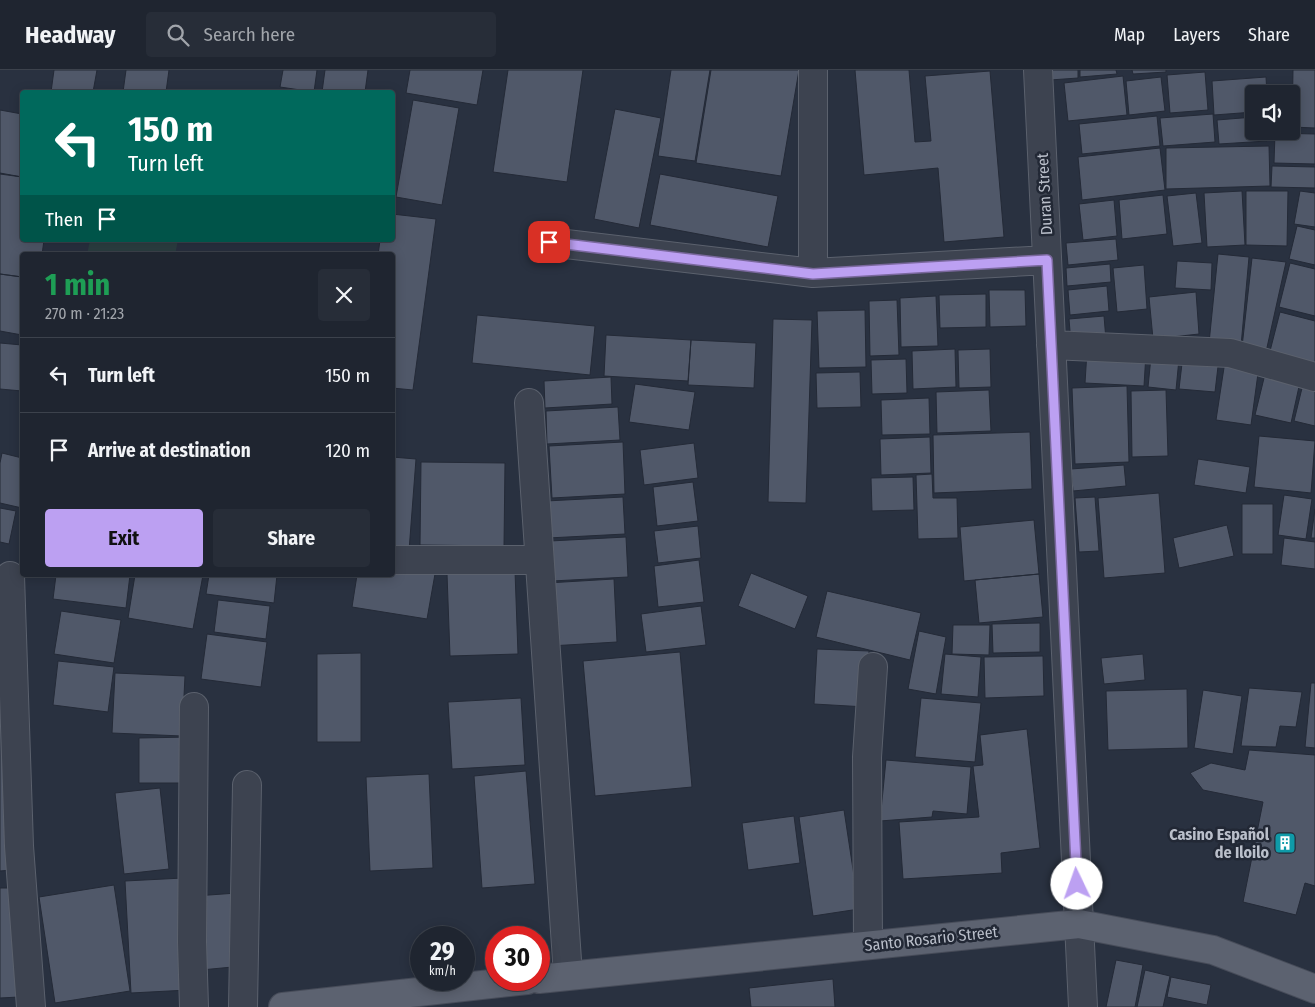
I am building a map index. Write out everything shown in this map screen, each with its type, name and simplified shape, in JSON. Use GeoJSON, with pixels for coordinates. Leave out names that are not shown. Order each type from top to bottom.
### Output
{"type":"FeatureCollection","features":[{"type":"Feature","properties":{"kind":"main road","name":"Santo Rosario Street"},"geometry":{"type":"LineString","coordinates":[[550,978],[1079,924],[1213,950],[1315,989]]}},
{"type":"Feature","properties":{"kind":"main road"},"geometry":{"type":"LineString","coordinates":[[283,1007],[485,985]]}},
{"type":"Feature","properties":{"kind":"street"},"geometry":{"type":"LineString","coordinates":[[813,70],[813,274]]}},
{"type":"Feature","properties":{"kind":"street","name":"Duran Street"},"geometry":{"type":"LineString","coordinates":[[1038,70],[1084,1007]]}},
{"type":"Feature","properties":{"kind":"street"},"geometry":{"type":"LineString","coordinates":[[549,242],[813,274],[1047,260]]}},
{"type":"Feature","properties":{"kind":"street"},"geometry":{"type":"LineString","coordinates":[[1051,345],[1230,353],[1315,377]]}},
{"type":"Feature","properties":{"kind":"street"},"geometry":{"type":"LineString","coordinates":[[529,403],[568,976]]}},
{"type":"Feature","properties":{"kind":"street"},"geometry":{"type":"LineString","coordinates":[[395,560],[539,560]]}},
{"type":"Feature","properties":{"kind":"street"},"geometry":{"type":"LineString","coordinates":[[10,576],[19,846],[31,1007]]}},
{"type":"Feature","properties":{"kind":"street"},"geometry":{"type":"LineString","coordinates":[[868,944],[867,757],[873,667]]}},
{"type":"Feature","properties":{"kind":"street"},"geometry":{"type":"LineString","coordinates":[[194,708],[192,942],[194,1007]]}},
{"type":"Feature","properties":{"kind":"street"},"geometry":{"type":"LineString","coordinates":[[243,1007],[248,785]]}},
{"type":"Feature","properties":{"kind":"shaded area"},"geometry":{"type":"Polygon","coordinates":[[[90,242],[178,242],[176,252],[88,252],[90,242]]]}},
{"type":"Feature","properties":{"kind":"building"},"geometry":{"type":"Polygon","coordinates":[[[54,70],[97,70],[93,90],[51,90],[54,70]]]}},
{"type":"Feature","properties":{"kind":"building"},"geometry":{"type":"Polygon","coordinates":[[[126,70],[169,70],[166,90],[123,90],[126,70]]]}},
{"type":"Feature","properties":{"kind":"building"},"geometry":{"type":"Polygon","coordinates":[[[283,70],[317,70],[314,90],[280,87],[283,70]]]}},
{"type":"Feature","properties":{"kind":"building"},"geometry":{"type":"Polygon","coordinates":[[[325,70],[368,70],[365,90],[322,90],[325,70]]]}},
{"type":"Feature","properties":{"kind":"building"},"geometry":{"type":"Polygon","coordinates":[[[410,70],[483,70],[477,105],[406,93],[410,70]]]}},
{"type":"Feature","properties":{"kind":"building"},"geometry":{"type":"Polygon","coordinates":[[[508,70],[583,70],[567,182],[493,172],[508,70]]]}},
{"type":"Feature","properties":{"kind":"building"},"geometry":{"type":"Polygon","coordinates":[[[671,70],[710,70],[695,161],[658,156],[671,70]]]}},
{"type":"Feature","properties":{"kind":"building"},"geometry":{"type":"Polygon","coordinates":[[[711,70],[799,70],[781,176],[696,163],[711,70]]]}},
{"type":"Feature","properties":{"kind":"building"},"geometry":{"type":"Polygon","coordinates":[[[855,70],[909,70],[915,142],[931,141],[925,76],[990,71],[1004,237],[944,242],[938,168],[864,175],[855,70]]]}},
{"type":"Feature","properties":{"kind":"building"},"geometry":{"type":"Polygon","coordinates":[[[1049,70],[1078,70],[1078,78],[1050,80],[1049,70]]]}},
{"type":"Feature","properties":{"kind":"building"},"geometry":{"type":"Polygon","coordinates":[[[1080,70],[1116,70],[1117,74],[1080,77],[1080,70]]]}},
{"type":"Feature","properties":{"kind":"building"},"geometry":{"type":"Polygon","coordinates":[[[1132,70],[1166,70],[1166,72],[1133,74],[1132,70]]]}},
{"type":"Feature","properties":{"kind":"building"},"geometry":{"type":"Polygon","coordinates":[[[1293,70],[1315,70],[1315,128],[1300,127],[1300,85],[1293,85],[1293,70]]]}},
{"type":"Feature","properties":{"kind":"building"},"geometry":{"type":"Polygon","coordinates":[[[1205,72],[1208,110],[1170,113],[1167,75],[1205,72]]]}},
{"type":"Feature","properties":{"kind":"building"},"geometry":{"type":"Polygon","coordinates":[[[1123,76],[1127,115],[1068,121],[1064,83],[1123,76]]]}},
{"type":"Feature","properties":{"kind":"building"},"geometry":{"type":"Polygon","coordinates":[[[1161,77],[1165,111],[1129,115],[1126,81],[1161,77]]]}},
{"type":"Feature","properties":{"kind":"building"},"geometry":{"type":"Polygon","coordinates":[[[1266,77],[1266,85],[1245,85],[1245,113],[1214,115],[1212,81],[1266,77]]]}},
{"type":"Feature","properties":{"kind":"building"},"geometry":{"type":"Polygon","coordinates":[[[413,100],[459,108],[442,205],[396,197],[413,100]]]}},
{"type":"Feature","properties":{"kind":"building"},"geometry":{"type":"Polygon","coordinates":[[[615,109],[661,118],[639,228],[594,219],[615,109]]]}},
{"type":"Feature","properties":{"kind":"building"},"geometry":{"type":"Polygon","coordinates":[[[0,110],[20,114],[20,177],[0,173],[0,110]]]}},
{"type":"Feature","properties":{"kind":"building"},"geometry":{"type":"Polygon","coordinates":[[[1213,114],[1215,142],[1163,146],[1160,118],[1213,114]]]}},
{"type":"Feature","properties":{"kind":"building"},"geometry":{"type":"Polygon","coordinates":[[[1157,116],[1160,146],[1082,154],[1079,124],[1157,116]]]}},
{"type":"Feature","properties":{"kind":"building"},"geometry":{"type":"Polygon","coordinates":[[[1245,118],[1245,140],[1267,141],[1219,144],[1217,120],[1245,118]]]}},
{"type":"Feature","properties":{"kind":"building"},"geometry":{"type":"Polygon","coordinates":[[[1300,134],[1315,134],[1315,164],[1274,163],[1275,140],[1300,140],[1300,134]]]}},
{"type":"Feature","properties":{"kind":"building"},"geometry":{"type":"Polygon","coordinates":[[[1269,146],[1270,186],[1166,189],[1166,148],[1269,146]]]}},
{"type":"Feature","properties":{"kind":"building"},"geometry":{"type":"Polygon","coordinates":[[[1160,148],[1165,190],[1082,200],[1078,157],[1160,148]]]}},
{"type":"Feature","properties":{"kind":"building"},"geometry":{"type":"Polygon","coordinates":[[[1272,166],[1315,167],[1315,188],[1271,187],[1272,166]]]}},
{"type":"Feature","properties":{"kind":"building"},"geometry":{"type":"Polygon","coordinates":[[[0,174],[20,177],[20,242],[44,242],[42,252],[20,252],[20,277],[0,274],[0,174]]]}},
{"type":"Feature","properties":{"kind":"building"},"geometry":{"type":"Polygon","coordinates":[[[660,174],[778,196],[768,247],[650,225],[660,174]]]}},
{"type":"Feature","properties":{"kind":"building"},"geometry":{"type":"Polygon","coordinates":[[[1242,191],[1245,245],[1207,247],[1204,193],[1242,191]]]}},
{"type":"Feature","properties":{"kind":"building"},"geometry":{"type":"Polygon","coordinates":[[[1246,191],[1288,191],[1287,246],[1246,245],[1246,191]]]}},
{"type":"Feature","properties":{"kind":"building"},"geometry":{"type":"Polygon","coordinates":[[[1300,191],[1315,193],[1315,227],[1294,224],[1300,191]]]}},
{"type":"Feature","properties":{"kind":"building"},"geometry":{"type":"Polygon","coordinates":[[[1196,193],[1202,243],[1173,246],[1167,196],[1196,193]]]}},
{"type":"Feature","properties":{"kind":"building"},"geometry":{"type":"Polygon","coordinates":[[[1163,195],[1167,234],[1122,239],[1119,200],[1163,195]]]}},
{"type":"Feature","properties":{"kind":"building"},"geometry":{"type":"Polygon","coordinates":[[[1114,200],[1117,236],[1083,240],[1079,204],[1114,200]]]}},
{"type":"Feature","properties":{"kind":"building"},"geometry":{"type":"Polygon","coordinates":[[[395,214],[436,219],[413,390],[395,388],[395,252],[378,252],[380,242],[395,242],[395,214]]]}},
{"type":"Feature","properties":{"kind":"building"},"geometry":{"type":"Polygon","coordinates":[[[1297,226],[1315,230],[1315,265],[1289,259],[1297,226]]]}},
{"type":"Feature","properties":{"kind":"building"},"geometry":{"type":"Polygon","coordinates":[[[1116,239],[1118,260],[1068,265],[1066,243],[1116,239]]]}},
{"type":"Feature","properties":{"kind":"building"},"geometry":{"type":"Polygon","coordinates":[[[1218,254],[1249,257],[1241,346],[1209,343],[1218,254]]]}},
{"type":"Feature","properties":{"kind":"building"},"geometry":{"type":"Polygon","coordinates":[[[1252,258],[1286,262],[1266,352],[1242,347],[1252,258]]]}},
{"type":"Feature","properties":{"kind":"building"},"geometry":{"type":"Polygon","coordinates":[[[1177,261],[1212,263],[1211,290],[1175,288],[1177,261]]]}},
{"type":"Feature","properties":{"kind":"building"},"geometry":{"type":"Polygon","coordinates":[[[1290,263],[1315,269],[1315,316],[1279,307],[1290,263]]]}},
{"type":"Feature","properties":{"kind":"building"},"geometry":{"type":"Polygon","coordinates":[[[1110,264],[1111,282],[1067,286],[1066,268],[1110,264]]]}},
{"type":"Feature","properties":{"kind":"building"},"geometry":{"type":"Polygon","coordinates":[[[1144,265],[1147,309],[1117,312],[1113,268],[1144,265]]]}},
{"type":"Feature","properties":{"kind":"building"},"geometry":{"type":"Polygon","coordinates":[[[0,274],[20,277],[20,335],[0,331],[0,274]]]}},
{"type":"Feature","properties":{"kind":"building"},"geometry":{"type":"Polygon","coordinates":[[[1107,286],[1109,311],[1070,315],[1068,290],[1107,286]]]}},
{"type":"Feature","properties":{"kind":"building"},"geometry":{"type":"Polygon","coordinates":[[[989,290],[1025,290],[1026,326],[990,327],[989,290]]]}},
{"type":"Feature","properties":{"kind":"building"},"geometry":{"type":"Polygon","coordinates":[[[1196,292],[1199,334],[1153,339],[1149,297],[1196,292]]]}},
{"type":"Feature","properties":{"kind":"building"},"geometry":{"type":"Polygon","coordinates":[[[986,294],[986,327],[940,328],[939,295],[986,294]]]}},
{"type":"Feature","properties":{"kind":"building"},"geometry":{"type":"Polygon","coordinates":[[[936,296],[938,346],[901,347],[900,298],[936,296]]]}},
{"type":"Feature","properties":{"kind":"building"},"geometry":{"type":"Polygon","coordinates":[[[897,300],[899,355],[870,356],[869,301],[897,300]]]}},
{"type":"Feature","properties":{"kind":"building"},"geometry":{"type":"Polygon","coordinates":[[[865,310],[866,367],[819,368],[817,311],[865,310]]]}},
{"type":"Feature","properties":{"kind":"building"},"geometry":{"type":"Polygon","coordinates":[[[1280,312],[1315,321],[1315,366],[1269,355],[1280,312]]]}},
{"type":"Feature","properties":{"kind":"building"},"geometry":{"type":"Polygon","coordinates":[[[477,315],[595,326],[590,375],[472,363],[477,315]]]}},
{"type":"Feature","properties":{"kind":"building"},"geometry":{"type":"Polygon","coordinates":[[[1104,316],[1106,340],[1071,343],[1069,319],[1104,316]]]}},
{"type":"Feature","properties":{"kind":"building"},"geometry":{"type":"Polygon","coordinates":[[[773,319],[812,320],[806,503],[768,502],[773,319]]]}},
{"type":"Feature","properties":{"kind":"building"},"geometry":{"type":"Polygon","coordinates":[[[606,335],[691,340],[688,381],[604,376],[606,335]]]}},
{"type":"Feature","properties":{"kind":"building"},"geometry":{"type":"Polygon","coordinates":[[[691,340],[756,343],[754,388],[688,385],[691,340]]]}},
{"type":"Feature","properties":{"kind":"building"},"geometry":{"type":"Polygon","coordinates":[[[0,343],[20,345],[20,391],[0,389],[0,343]]]}},
{"type":"Feature","properties":{"kind":"building"},"geometry":{"type":"Polygon","coordinates":[[[955,349],[956,387],[913,389],[912,351],[955,349]]]}},
{"type":"Feature","properties":{"kind":"building"},"geometry":{"type":"Polygon","coordinates":[[[990,349],[991,387],[959,388],[958,350],[990,349]]]}},
{"type":"Feature","properties":{"kind":"building"},"geometry":{"type":"Polygon","coordinates":[[[1087,351],[1146,353],[1144,386],[1085,383],[1087,351]]]}},
{"type":"Feature","properties":{"kind":"building"},"geometry":{"type":"Polygon","coordinates":[[[1183,355],[1219,358],[1215,392],[1179,389],[1183,355]]]}},
{"type":"Feature","properties":{"kind":"building"},"geometry":{"type":"Polygon","coordinates":[[[1151,357],[1179,359],[1176,390],[1148,387],[1151,357]]]}},
{"type":"Feature","properties":{"kind":"building"},"geometry":{"type":"Polygon","coordinates":[[[906,359],[907,393],[872,394],[871,360],[906,359]]]}},
{"type":"Feature","properties":{"kind":"building"},"geometry":{"type":"Polygon","coordinates":[[[1225,361],[1259,366],[1251,425],[1216,420],[1225,361]]]}},
{"type":"Feature","properties":{"kind":"building"},"geometry":{"type":"Polygon","coordinates":[[[860,372],[861,407],[817,408],[816,373],[860,372]]]}},
{"type":"Feature","properties":{"kind":"building"},"geometry":{"type":"Polygon","coordinates":[[[1265,374],[1300,382],[1291,423],[1255,415],[1265,374]]]}},
{"type":"Feature","properties":{"kind":"building"},"geometry":{"type":"Polygon","coordinates":[[[611,377],[612,404],[545,408],[544,381],[611,377]]]}},
{"type":"Feature","properties":{"kind":"building"},"geometry":{"type":"Polygon","coordinates":[[[635,384],[695,392],[689,430],[629,422],[635,384]]]}},
{"type":"Feature","properties":{"kind":"building"},"geometry":{"type":"Polygon","coordinates":[[[1303,384],[1315,387],[1315,426],[1294,421],[1303,384]]]}},
{"type":"Feature","properties":{"kind":"building"},"geometry":{"type":"Polygon","coordinates":[[[1127,386],[1129,462],[1075,464],[1072,388],[1127,386]]]}},
{"type":"Feature","properties":{"kind":"building"},"geometry":{"type":"Polygon","coordinates":[[[989,390],[991,431],[937,433],[936,392],[989,390]]]}},
{"type":"Feature","properties":{"kind":"building"},"geometry":{"type":"Polygon","coordinates":[[[1166,390],[1168,456],[1132,457],[1131,391],[1166,390]]]}},
{"type":"Feature","properties":{"kind":"building"},"geometry":{"type":"Polygon","coordinates":[[[929,398],[930,434],[882,435],[881,400],[929,398]]]}},
{"type":"Feature","properties":{"kind":"building"},"geometry":{"type":"Polygon","coordinates":[[[618,407],[620,440],[547,444],[546,411],[618,407]]]}},
{"type":"Feature","properties":{"kind":"building"},"geometry":{"type":"Polygon","coordinates":[[[1030,432],[1032,489],[934,493],[933,435],[1030,432]]]}},
{"type":"Feature","properties":{"kind":"building"},"geometry":{"type":"Polygon","coordinates":[[[1259,436],[1315,441],[1311,493],[1254,487],[1259,436]]]}},
{"type":"Feature","properties":{"kind":"building"},"geometry":{"type":"Polygon","coordinates":[[[930,437],[931,473],[881,475],[880,439],[930,437]]]}},
{"type":"Feature","properties":{"kind":"building"},"geometry":{"type":"Polygon","coordinates":[[[623,442],[625,494],[552,498],[549,446],[623,442]]]}},
{"type":"Feature","properties":{"kind":"building"},"geometry":{"type":"Polygon","coordinates":[[[694,443],[698,478],[644,485],[640,450],[694,443]]]}},
{"type":"Feature","properties":{"kind":"building"},"geometry":{"type":"Polygon","coordinates":[[[2,453],[20,458],[20,508],[0,503],[0,463],[2,453]]]}},
{"type":"Feature","properties":{"kind":"building"},"geometry":{"type":"Polygon","coordinates":[[[395,457],[416,459],[409,551],[395,550],[395,457]]]}},
{"type":"Feature","properties":{"kind":"building"},"geometry":{"type":"Polygon","coordinates":[[[1198,459],[1250,467],[1246,493],[1194,485],[1198,459]]]}},
{"type":"Feature","properties":{"kind":"building"},"geometry":{"type":"Polygon","coordinates":[[[421,462],[505,463],[504,546],[420,545],[421,462]]]}},
{"type":"Feature","properties":{"kind":"building"},"geometry":{"type":"Polygon","coordinates":[[[1124,465],[1126,486],[1073,491],[1071,469],[1124,465]]]}},
{"type":"Feature","properties":{"kind":"building"},"geometry":{"type":"Polygon","coordinates":[[[932,474],[933,498],[957,498],[958,538],[918,539],[916,475],[932,474]]]}},
{"type":"Feature","properties":{"kind":"building"},"geometry":{"type":"Polygon","coordinates":[[[913,477],[914,510],[872,511],[871,478],[913,477]]]}},
{"type":"Feature","properties":{"kind":"building"},"geometry":{"type":"Polygon","coordinates":[[[693,482],[698,521],[657,526],[653,487],[693,482]]]}},
{"type":"Feature","properties":{"kind":"building"},"geometry":{"type":"Polygon","coordinates":[[[1159,493],[1165,573],[1104,578],[1098,498],[1159,493]]]}},
{"type":"Feature","properties":{"kind":"building"},"geometry":{"type":"Polygon","coordinates":[[[1284,495],[1312,499],[1306,539],[1278,535],[1284,495]]]}},
{"type":"Feature","properties":{"kind":"building"},"geometry":{"type":"Polygon","coordinates":[[[623,497],[625,534],[548,538],[546,501],[623,497]]]}},
{"type":"Feature","properties":{"kind":"building"},"geometry":{"type":"Polygon","coordinates":[[[1095,497],[1099,551],[1079,552],[1075,498],[1095,497]]]}},
{"type":"Feature","properties":{"kind":"building"},"geometry":{"type":"Polygon","coordinates":[[[1242,504],[1273,504],[1273,554],[1242,554],[1242,504]]]}},
{"type":"Feature","properties":{"kind":"building"},"geometry":{"type":"Polygon","coordinates":[[[0,508],[16,511],[9,544],[0,542],[0,508]]]}},
{"type":"Feature","properties":{"kind":"building"},"geometry":{"type":"Polygon","coordinates":[[[1315,509],[1315,538],[1311,538],[1315,509]]]}},
{"type":"Feature","properties":{"kind":"building"},"geometry":{"type":"Polygon","coordinates":[[[1034,520],[1039,574],[964,581],[960,527],[1034,520]]]}},
{"type":"Feature","properties":{"kind":"building"},"geometry":{"type":"Polygon","coordinates":[[[1227,525],[1234,556],[1179,568],[1173,538],[1227,525]]]}},
{"type":"Feature","properties":{"kind":"building"},"geometry":{"type":"Polygon","coordinates":[[[698,526],[701,558],[658,563],[654,531],[698,526]]]}},
{"type":"Feature","properties":{"kind":"building"},"geometry":{"type":"Polygon","coordinates":[[[626,537],[628,577],[552,581],[550,541],[626,537]]]}},
{"type":"Feature","properties":{"kind":"building"},"geometry":{"type":"Polygon","coordinates":[[[1284,538],[1315,542],[1315,569],[1281,565],[1284,538]]]}},
{"type":"Feature","properties":{"kind":"building"},"geometry":{"type":"Polygon","coordinates":[[[699,560],[704,602],[658,607],[654,566],[699,560]]]}},
{"type":"Feature","properties":{"kind":"building"},"geometry":{"type":"Polygon","coordinates":[[[395,567],[435,574],[427,619],[352,607],[357,577],[395,577],[395,567]]]}},
{"type":"Feature","properties":{"kind":"building"},"geometry":{"type":"Polygon","coordinates":[[[515,571],[518,654],[450,656],[447,574],[515,571]]]}},
{"type":"Feature","properties":{"kind":"building"},"geometry":{"type":"Polygon","coordinates":[[[751,573],[808,596],[795,629],[738,606],[751,573]]]}},
{"type":"Feature","properties":{"kind":"building"},"geometry":{"type":"Polygon","coordinates":[[[1039,574],[1043,617],[979,623],[975,580],[1039,574]]]}},
{"type":"Feature","properties":{"kind":"building"},"geometry":{"type":"Polygon","coordinates":[[[56,577],[130,577],[126,608],[53,599],[56,577]]]}},
{"type":"Feature","properties":{"kind":"building"},"geometry":{"type":"Polygon","coordinates":[[[135,577],[203,577],[193,629],[128,618],[135,577]]]}},
{"type":"Feature","properties":{"kind":"building"},"geometry":{"type":"Polygon","coordinates":[[[209,577],[277,577],[274,603],[206,594],[209,577]]]}},
{"type":"Feature","properties":{"kind":"building"},"geometry":{"type":"Polygon","coordinates":[[[614,579],[617,642],[550,646],[547,583],[614,579]]]}},
{"type":"Feature","properties":{"kind":"building"},"geometry":{"type":"Polygon","coordinates":[[[827,591],[921,613],[910,660],[816,637],[827,591]]]}},
{"type":"Feature","properties":{"kind":"building"},"geometry":{"type":"Polygon","coordinates":[[[218,600],[270,606],[266,639],[214,632],[218,600]]]}},
{"type":"Feature","properties":{"kind":"building"},"geometry":{"type":"Polygon","coordinates":[[[701,606],[706,645],[646,652],[641,614],[701,606]]]}},
{"type":"Feature","properties":{"kind":"building"},"geometry":{"type":"Polygon","coordinates":[[[61,611],[121,620],[114,663],[54,654],[61,611]]]}},
{"type":"Feature","properties":{"kind":"building"},"geometry":{"type":"Polygon","coordinates":[[[1040,623],[1040,652],[993,653],[992,624],[1040,623]]]}},
{"type":"Feature","properties":{"kind":"building"},"geometry":{"type":"Polygon","coordinates":[[[953,625],[990,625],[989,655],[952,654],[953,625]]]}},
{"type":"Feature","properties":{"kind":"building"},"geometry":{"type":"Polygon","coordinates":[[[919,631],[946,637],[936,694],[908,689],[919,631]]]}},
{"type":"Feature","properties":{"kind":"building"},"geometry":{"type":"Polygon","coordinates":[[[207,634],[267,642],[261,687],[201,679],[207,634]]]}},
{"type":"Feature","properties":{"kind":"building"},"geometry":{"type":"Polygon","coordinates":[[[817,649],[869,651],[866,707],[814,704],[817,649]]]}},
{"type":"Feature","properties":{"kind":"building"},"geometry":{"type":"Polygon","coordinates":[[[680,652],[692,787],[595,796],[583,661],[680,652]]]}},
{"type":"Feature","properties":{"kind":"building"},"geometry":{"type":"Polygon","coordinates":[[[361,653],[361,742],[317,742],[317,654],[361,653]]]}},
{"type":"Feature","properties":{"kind":"building"},"geometry":{"type":"Polygon","coordinates":[[[945,654],[981,657],[978,697],[941,694],[945,654]]]}},
{"type":"Feature","properties":{"kind":"building"},"geometry":{"type":"Polygon","coordinates":[[[1143,654],[1145,680],[1104,684],[1101,658],[1143,654]]]}},
{"type":"Feature","properties":{"kind":"building"},"geometry":{"type":"Polygon","coordinates":[[[1043,656],[1044,696],[985,698],[984,657],[1043,656]]]}},
{"type":"Feature","properties":{"kind":"building"},"geometry":{"type":"Polygon","coordinates":[[[58,661],[114,667],[108,712],[53,705],[58,661]]]}},
{"type":"Feature","properties":{"kind":"building"},"geometry":{"type":"Polygon","coordinates":[[[115,673],[185,676],[182,736],[112,733],[115,673]]]}},
{"type":"Feature","properties":{"kind":"building"},"geometry":{"type":"Polygon","coordinates":[[[1311,683],[1315,683],[1315,748],[1305,747],[1311,683]]]}},
{"type":"Feature","properties":{"kind":"building"},"geometry":{"type":"Polygon","coordinates":[[[1249,688],[1302,692],[1296,727],[1280,726],[1276,747],[1241,746],[1249,688]]]}},
{"type":"Feature","properties":{"kind":"building"},"geometry":{"type":"Polygon","coordinates":[[[1187,689],[1188,748],[1108,750],[1106,691],[1187,689]]]}},
{"type":"Feature","properties":{"kind":"building"},"geometry":{"type":"Polygon","coordinates":[[[1203,690],[1242,696],[1233,754],[1194,748],[1203,690]]]}},
{"type":"Feature","properties":{"kind":"building"},"geometry":{"type":"Polygon","coordinates":[[[521,698],[525,765],[452,769],[448,702],[521,698]]]}},
{"type":"Feature","properties":{"kind":"building"},"geometry":{"type":"Polygon","coordinates":[[[921,698],[981,703],[975,762],[915,757],[921,698]]]}},
{"type":"Feature","properties":{"kind":"building"},"geometry":{"type":"Polygon","coordinates":[[[0,720],[11,721],[12,870],[0,871],[0,720]]]}},
{"type":"Feature","properties":{"kind":"building"},"geometry":{"type":"Polygon","coordinates":[[[1027,729],[1040,848],[1001,853],[1002,873],[903,879],[899,822],[979,817],[973,766],[983,765],[980,735],[1027,729]]]}},
{"type":"Feature","properties":{"kind":"building"},"geometry":{"type":"Polygon","coordinates":[[[191,737],[191,783],[139,783],[139,738],[191,737]]]}},
{"type":"Feature","properties":{"kind":"building","name":"Casino Español de Iloilo"},"geometry":{"type":"Polygon","coordinates":[[[1249,750],[1315,755],[1315,886],[1305,883],[1296,915],[1243,902],[1263,802],[1203,790],[1190,773],[1211,763],[1245,770],[1249,750]]]}},
{"type":"Feature","properties":{"kind":"building"},"geometry":{"type":"Polygon","coordinates":[[[886,760],[971,767],[967,814],[933,811],[932,817],[880,821],[886,760]]]}},
{"type":"Feature","properties":{"kind":"building"},"geometry":{"type":"Polygon","coordinates":[[[526,771],[535,884],[482,888],[474,776],[526,771]]]}},
{"type":"Feature","properties":{"kind":"building"},"geometry":{"type":"Polygon","coordinates":[[[429,774],[433,868],[370,871],[366,777],[429,774]]]}},
{"type":"Feature","properties":{"kind":"building"},"geometry":{"type":"Polygon","coordinates":[[[160,788],[169,869],[124,874],[115,793],[160,788]]]}},
{"type":"Feature","properties":{"kind":"building"},"geometry":{"type":"Polygon","coordinates":[[[844,810],[859,909],[813,916],[799,817],[844,810]]]}},
{"type":"Feature","properties":{"kind":"building"},"geometry":{"type":"Polygon","coordinates":[[[794,816],[800,863],[748,870],[742,823],[794,816]]]}},
{"type":"Feature","properties":{"kind":"building"},"geometry":{"type":"Polygon","coordinates":[[[183,878],[188,990],[131,993],[125,881],[183,878]]]}},
{"type":"Feature","properties":{"kind":"building"},"geometry":{"type":"Polygon","coordinates":[[[114,885],[130,991],[55,1003],[39,897],[114,885]]]}},
{"type":"Feature","properties":{"kind":"building"},"geometry":{"type":"Polygon","coordinates":[[[0,888],[17,888],[19,997],[0,998],[0,888]]]}},
{"type":"Feature","properties":{"kind":"building"},"geometry":{"type":"Polygon","coordinates":[[[237,893],[243,966],[201,970],[195,896],[237,893]]]}},
{"type":"Feature","properties":{"kind":"building"},"geometry":{"type":"Polygon","coordinates":[[[1116,960],[1143,965],[1135,1007],[1106,1007],[1116,960]]]}},
{"type":"Feature","properties":{"kind":"building"},"geometry":{"type":"Polygon","coordinates":[[[1145,970],[1170,976],[1163,1007],[1137,1007],[1145,970]]]}},
{"type":"Feature","properties":{"kind":"building"},"geometry":{"type":"Polygon","coordinates":[[[1171,977],[1211,985],[1207,1005],[1167,997],[1171,977]]]}},
{"type":"Feature","properties":{"kind":"building"},"geometry":{"type":"Polygon","coordinates":[[[833,979],[835,1007],[751,1007],[749,988],[833,979]]]}},
{"type":"Feature","properties":{"kind":"place","name":"Casino Español de Iloilo"},"geometry":{"type":"Point","coordinates":[1285,843]}},
{"type":"Feature","properties":{"kind":"route"},"geometry":{"type":"LineString","coordinates":[[549,242],[813,274],[1047,260],[1077,884]]}}]}
